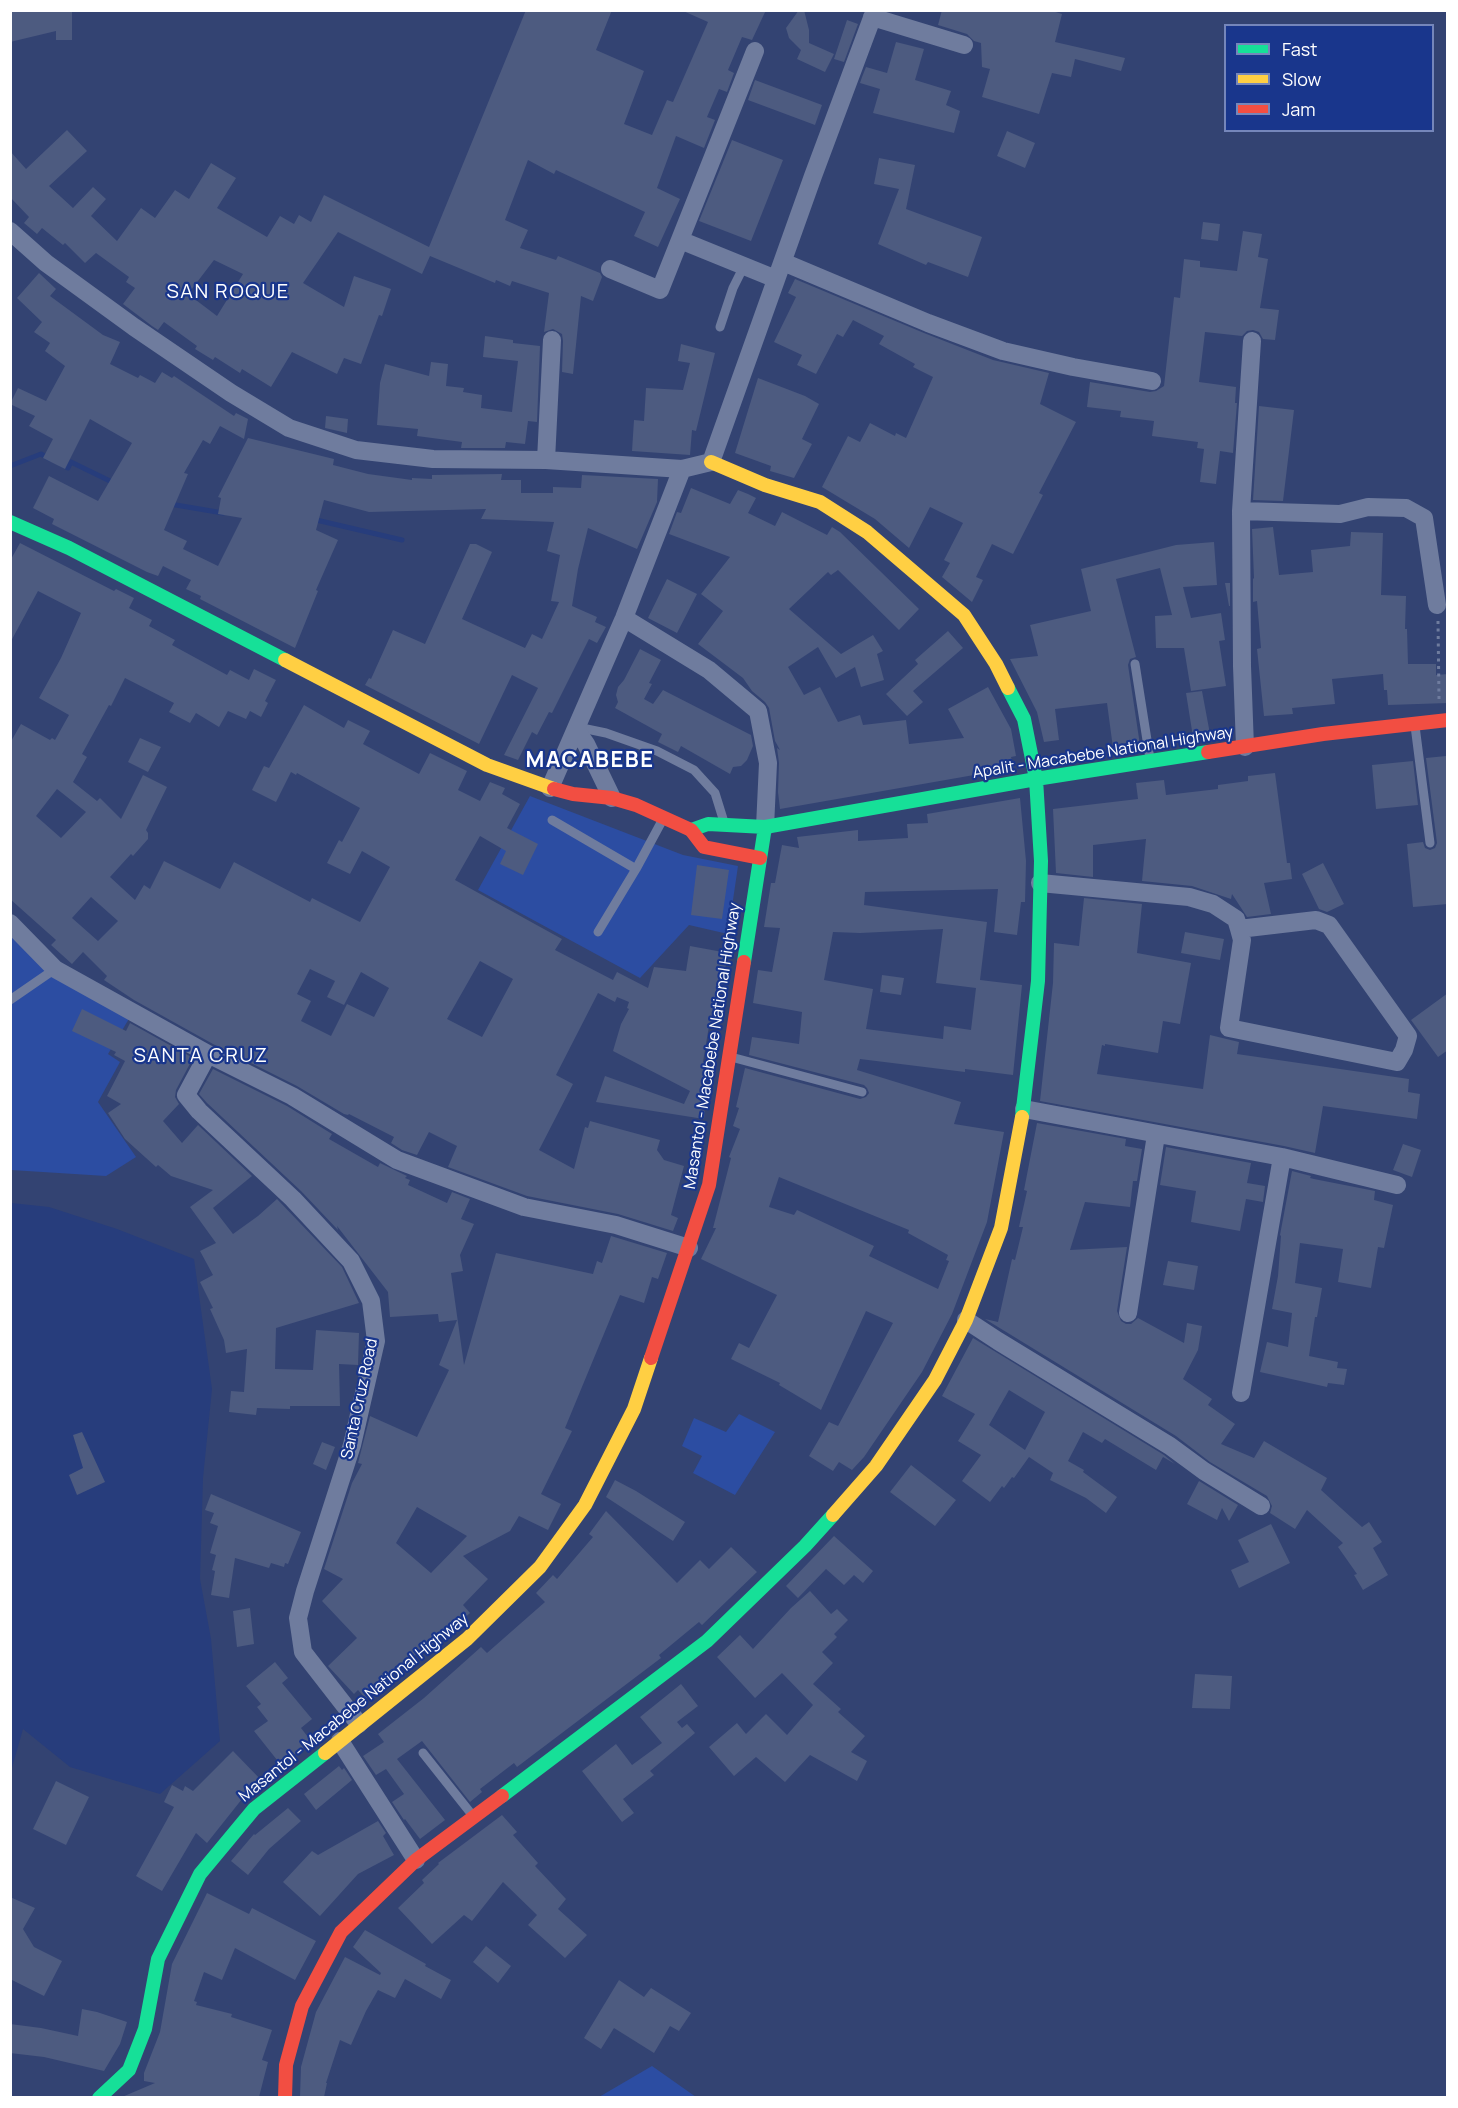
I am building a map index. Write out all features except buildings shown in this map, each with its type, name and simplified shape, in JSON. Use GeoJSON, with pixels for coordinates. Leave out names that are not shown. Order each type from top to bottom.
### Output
{"type":"FeatureCollection","features":[{"type":"Feature","properties":{"kind":"street"},"geometry":{"type":"LineString","coordinates":[[711,462],[874,14],[964,45]]}},
{"type":"Feature","properties":{"kind":"street"},"geometry":{"type":"LineString","coordinates":[[610,269],[660,290],[755,51]]}},
{"type":"Feature","properties":{"kind":"street"},"geometry":{"type":"LineString","coordinates":[[10,231],[46,263],[134,327],[231,393],[289,428],[356,450],[433,459],[546,460],[682,469],[711,462],[765,485],[820,502],[867,532],[964,615],[996,664],[1024,718],[1036,779],[1041,861],[1038,981],[1024,1109],[1001,1228],[966,1320],[935,1380],[876,1466],[805,1546],[707,1641],[416,1860],[341,1932],[302,2006],[286,2065],[285,2097]]}},
{"type":"Feature","properties":{"kind":"street"},"geometry":{"type":"LineString","coordinates":[[680,240],[744,266],[780,270],[1004,351],[1073,367],[1152,381]]}},
{"type":"Feature","properties":{"kind":"street"},"geometry":{"type":"LineString","coordinates":[[546,460],[552,340]]}},
{"type":"Feature","properties":{"kind":"street"},"geometry":{"type":"LineString","coordinates":[[1245,747],[1241,511],[1252,341]]}},
{"type":"Feature","properties":{"kind":"street"},"geometry":{"type":"LineString","coordinates":[[550,788],[624,618],[682,469]]}},
{"type":"Feature","properties":{"kind":"street"},"geometry":{"type":"LineString","coordinates":[[1241,511],[1340,514],[1368,507],[1406,508],[1424,518],[1437,604]]}},
{"type":"Feature","properties":{"kind":"street"},"geometry":{"type":"LineString","coordinates":[[10,522],[78,552],[487,765],[550,788],[573,794],[612,798],[636,805],[690,830],[704,847],[760,858]]}},
{"type":"Feature","properties":{"kind":"street"},"geometry":{"type":"LineString","coordinates":[[624,618],[709,670],[758,711],[768,763],[765,827]]}},
{"type":"Feature","properties":{"kind":"street","name":"Apalit - Macabebe National Highway"},"geometry":{"type":"LineString","coordinates":[[690,830],[708,824],[765,827],[1036,779],[1323,734],[1444,720]]}},
{"type":"Feature","properties":{"kind":"street"},"geometry":{"type":"LineString","coordinates":[[576,728],[612,798]]}},
{"type":"Feature","properties":{"kind":"street","name":"Masantol - Macabebe National Highway"},"geometry":{"type":"LineString","coordinates":[[99,2097],[129,2070],[145,2029],[158,1959],[200,1874],[254,1809],[467,1639],[540,1567],[585,1505],[634,1409],[709,1185],[765,827]]}},
{"type":"Feature","properties":{"kind":"street"},"geometry":{"type":"LineString","coordinates":[[1040,884],[1189,897],[1213,904],[1236,919],[1242,940],[1229,1028],[1397,1062],[1408,1036],[1329,925],[1316,920],[1239,929]]}},
{"type":"Feature","properties":{"kind":"street"},"geometry":{"type":"LineString","coordinates":[[10,923],[55,969],[208,1054],[292,1096],[397,1160],[524,1207],[616,1225],[689,1248]]}},
{"type":"Feature","properties":{"kind":"street","name":"Santa Cruz Road"},"geometry":{"type":"LineString","coordinates":[[208,1054],[186,1095],[293,1199],[351,1261],[371,1301],[376,1341],[352,1446],[298,1618],[303,1652],[359,1724]]}},
{"type":"Feature","properties":{"kind":"street"},"geometry":{"type":"LineString","coordinates":[[1024,1109],[1282,1157],[1397,1185]]}},
{"type":"Feature","properties":{"kind":"street"},"geometry":{"type":"LineString","coordinates":[[1128,1313],[1156,1135]]}},
{"type":"Feature","properties":{"kind":"street"},"geometry":{"type":"LineString","coordinates":[[1241,1393],[1282,1157]]}},
{"type":"Feature","properties":{"kind":"street"},"geometry":{"type":"LineString","coordinates":[[966,1320],[1170,1446],[1204,1471],[1261,1506]]}},
{"type":"Feature","properties":{"kind":"street"},"geometry":{"type":"LineString","coordinates":[[340,1741],[416,1860]]}},
{"type":"Feature","properties":{"kind":"street"},"geometry":{"type":"LineString","coordinates":[[129,2070],[131,2088]]}},
{"type":"Feature","properties":{"kind":"lane"},"geometry":{"type":"LineString","coordinates":[[720,327],[733,288],[744,266]]}},
{"type":"Feature","properties":{"kind":"lane"},"geometry":{"type":"LineString","coordinates":[[1135,664],[1151,762]]}},
{"type":"Feature","properties":{"kind":"lane"},"geometry":{"type":"LineString","coordinates":[[1414,723],[1430,843]]}},
{"type":"Feature","properties":{"kind":"lane"},"geometry":{"type":"LineString","coordinates":[[576,728],[606,733],[657,752],[694,770],[716,793],[725,825]]}},
{"type":"Feature","properties":{"kind":"lane"},"geometry":{"type":"LineString","coordinates":[[598,932],[636,870],[664,816]]}},
{"type":"Feature","properties":{"kind":"lane"},"geometry":{"type":"LineString","coordinates":[[552,820],[636,870]]}},
{"type":"Feature","properties":{"kind":"lane"},"geometry":{"type":"LineString","coordinates":[[10,1000],[55,969]]}},
{"type":"Feature","properties":{"kind":"lane"},"geometry":{"type":"LineString","coordinates":[[729,1056],[862,1092]]}},
{"type":"Feature","properties":{"kind":"lane"},"geometry":{"type":"LineString","coordinates":[[423,1753],[474,1817]]}},
{"type":"Feature","properties":{"kind":"path"},"geometry":{"type":"LineString","coordinates":[[1437,604],[1444,720]]}},
{"type":"Feature","properties":{"kind":"shaded area"},"geometry":{"type":"Polygon","coordinates":[[[530,796],[683,855],[738,866],[728,934],[689,925],[640,978],[478,890],[530,796]]]}},
{"type":"Feature","properties":{"kind":"shaded area"},"geometry":{"type":"Polygon","coordinates":[[[10,935],[130,1017],[108,1054],[120,1062],[98,1102],[136,1157],[106,1176],[11,1170],[10,935]]]}},
{"type":"Feature","properties":{"kind":"shaded area"},"geometry":{"type":"Polygon","coordinates":[[[11,1203],[49,1207],[117,1229],[194,1259],[212,1389],[203,1478],[200,1579],[211,1639],[220,1741],[160,1794],[70,1767],[23,1729],[11,1771],[11,1203]]]}},
{"type":"Feature","properties":{"kind":"shaded area"},"geometry":{"type":"Polygon","coordinates":[[[739,1414],[775,1432],[735,1495],[693,1473],[702,1456],[682,1446],[694,1418],[726,1432],[739,1414]]]}},
{"type":"Feature","properties":{"kind":"shaded area"},"geometry":{"type":"Polygon","coordinates":[[[652,2066],[696,2097],[599,2097],[652,2066]]]}},
{"type":"Feature","properties":{"kind":"waterway"},"geometry":{"type":"LineString","coordinates":[[10,466],[41,454],[50,459]]}},
{"type":"Feature","properties":{"kind":"waterway"},"geometry":{"type":"LineString","coordinates":[[61,464],[68,468],[71,462],[114,483]]}},
{"type":"Feature","properties":{"kind":"waterway"},"geometry":{"type":"LineString","coordinates":[[170,504],[223,513]]}},
{"type":"Feature","properties":{"kind":"waterway"},"geometry":{"type":"LineString","coordinates":[[312,519],[402,540]]}},
{"type":"Feature","properties":{"kind":"traffic: fast"},"geometry":{"type":"LineString","coordinates":[[10,522],[69,548],[285,660]]}},
{"type":"Feature","properties":{"kind":"traffic: fast"},"geometry":{"type":"LineString","coordinates":[[1008,688],[1024,719],[1036,779],[1041,861],[1038,981],[1022,1117]]}},
{"type":"Feature","properties":{"kind":"traffic: fast"},"geometry":{"type":"LineString","coordinates":[[691,830],[708,824],[765,827],[1036,779],[1208,752]]}},
{"type":"Feature","properties":{"kind":"traffic: fast"},"geometry":{"type":"LineString","coordinates":[[744,962],[765,827]]}},
{"type":"Feature","properties":{"kind":"traffic: fast"},"geometry":{"type":"LineString","coordinates":[[502,1796],[707,1641],[805,1546],[833,1515]]}},
{"type":"Feature","properties":{"kind":"traffic: fast"},"geometry":{"type":"LineString","coordinates":[[99,2098],[129,2070],[145,2029],[158,1959],[200,1874],[254,1809],[325,1753]]}},
{"type":"Feature","properties":{"kind":"traffic: slow"},"geometry":{"type":"LineString","coordinates":[[711,462],[765,485],[820,502],[867,532],[964,615],[996,664],[1008,688]]}},
{"type":"Feature","properties":{"kind":"traffic: slow"},"geometry":{"type":"LineString","coordinates":[[285,660],[487,765],[554,789]]}},
{"type":"Feature","properties":{"kind":"traffic: slow"},"geometry":{"type":"LineString","coordinates":[[833,1515],[876,1466],[935,1380],[966,1320],[1001,1228],[1022,1117]]}},
{"type":"Feature","properties":{"kind":"traffic: slow"},"geometry":{"type":"LineString","coordinates":[[325,1753],[467,1639],[540,1567],[585,1505],[634,1409],[651,1358]]}},
{"type":"Feature","properties":{"kind":"traffic: jam"},"geometry":{"type":"LineString","coordinates":[[1208,752],[1323,734],[1448,720]]}},
{"type":"Feature","properties":{"kind":"traffic: jam"},"geometry":{"type":"LineString","coordinates":[[554,789],[573,794],[612,798],[636,805],[691,830],[704,847],[760,858]]}},
{"type":"Feature","properties":{"kind":"traffic: jam"},"geometry":{"type":"LineString","coordinates":[[651,1358],[709,1185],[744,962]]}},
{"type":"Feature","properties":{"kind":"traffic: jam"},"geometry":{"type":"LineString","coordinates":[[285,2098],[286,2065],[302,2006],[341,1932],[416,1860],[502,1796]]}},
{"type":"Feature","properties":{"kind":"district","name":"SAN ROQUE"},"geometry":{"type":"Point","coordinates":[228,292]}},
{"type":"Feature","properties":{"kind":"district","name":"MACABEBE"},"geometry":{"type":"Point","coordinates":[590,761]}},
{"type":"Feature","properties":{"kind":"district","name":"SANTA CRUZ"},"geometry":{"type":"Point","coordinates":[201,1056]}}]}
